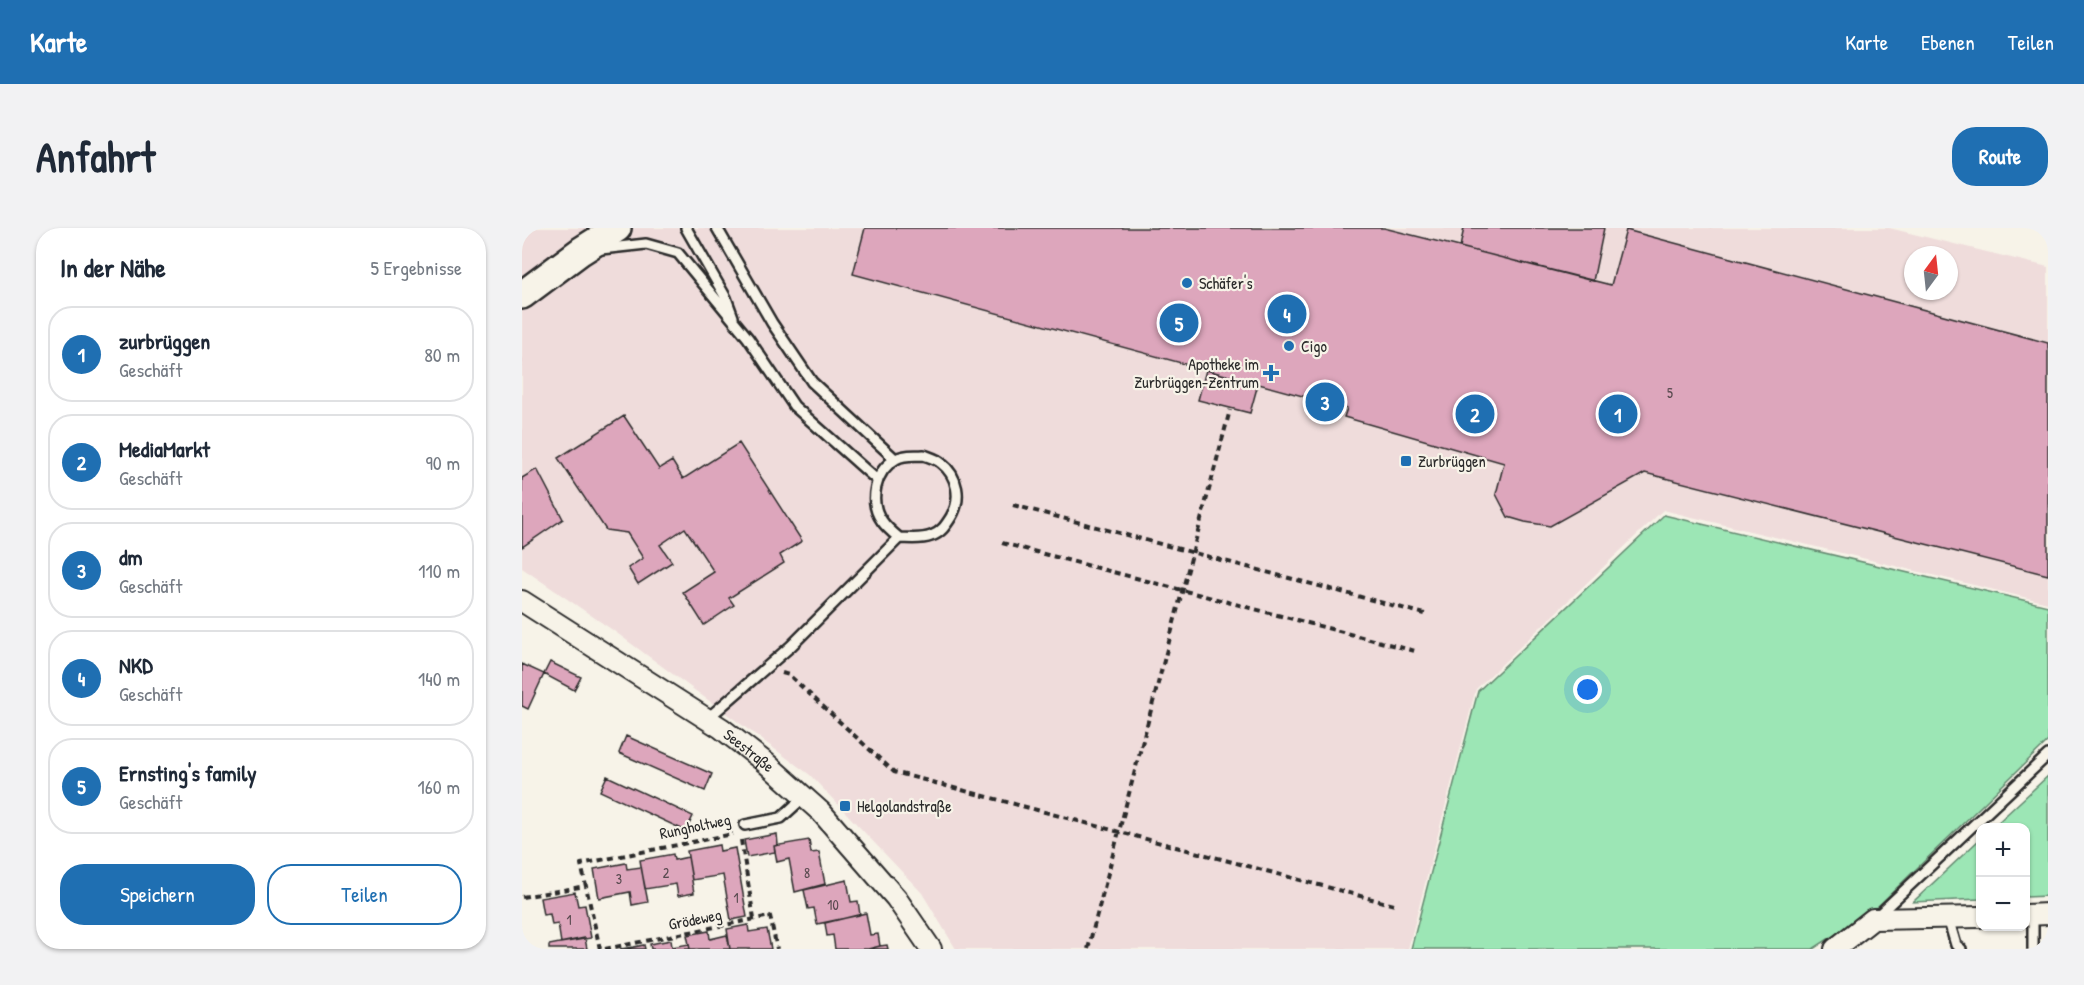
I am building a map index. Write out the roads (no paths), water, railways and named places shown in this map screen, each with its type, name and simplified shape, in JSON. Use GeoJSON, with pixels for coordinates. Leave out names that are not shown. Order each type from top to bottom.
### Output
{"type":"FeatureCollection","features":[{"type":"Feature","properties":{"kind":"main road"},"geometry":{"type":"LineString","coordinates":[[522,295],[581,251],[617,228]]}},
{"type":"Feature","properties":{"kind":"street","name":"Seestraße"},"geometry":{"type":"LineString","coordinates":[[522,601],[707,719],[766,763],[821,812],[896,898],[931,949]]}},
{"type":"Feature","properties":{"kind":"street"},"geometry":{"type":"LineString","coordinates":[[1835,949],[1873,919],[1976,917]]}},
{"type":"Feature","properties":{"kind":"lane"},"geometry":{"type":"LineString","coordinates":[[686,228],[726,298],[734,322]]}},
{"type":"Feature","properties":{"kind":"lane"},"geometry":{"type":"LineString","coordinates":[[717,228],[772,323],[812,382],[895,459]]}},
{"type":"Feature","properties":{"kind":"lane"},"geometry":{"type":"LineString","coordinates":[[581,251],[646,244],[678,253],[734,322],[795,406],[877,480]]}},
{"type":"Feature","properties":{"kind":"lane"},"geometry":{"type":"LineString","coordinates":[[924,455],[941,462],[954,479],[958,500],[955,511],[945,528],[932,536],[915,539],[899,538],[881,520],[874,502],[877,480],[895,459],[924,455]]}},
{"type":"Feature","properties":{"kind":"lane"},"geometry":{"type":"LineString","coordinates":[[707,719],[791,646],[899,538]]}},
{"type":"Feature","properties":{"kind":"lane"},"geometry":{"type":"LineString","coordinates":[[1873,919],[2048,755]]}},
{"type":"Feature","properties":{"kind":"lane","name":"Rungholtweg"},"geometry":{"type":"LineString","coordinates":[[742,829],[782,818],[804,797]]}},
{"type":"Feature","properties":{"kind":"lane"},"geometry":{"type":"LineString","coordinates":[[2033,949],[2035,914]]}},
{"type":"Feature","properties":{"kind":"lane"},"geometry":{"type":"LineString","coordinates":[[1948,918],[1956,945],[1961,949]]}},
{"type":"Feature","properties":{"kind":"place","name":"Schäfer's"},"geometry":{"type":"Point","coordinates":[1187,283]}},
{"type":"Feature","properties":{"kind":"place","name":"NKD"},"geometry":{"type":"Point","coordinates":[1287,314]}},
{"type":"Feature","properties":{"kind":"place","name":"Ernsting's family"},"geometry":{"type":"Point","coordinates":[1179,323]}},
{"type":"Feature","properties":{"kind":"place","name":"Cigo"},"geometry":{"type":"Point","coordinates":[1289,346]}},
{"type":"Feature","properties":{"kind":"place","name":"Apotheke im Zurbrüggen-Zentrum"},"geometry":{"type":"Point","coordinates":[1271,373]}},
{"type":"Feature","properties":{"kind":"place","name":"dm"},"geometry":{"type":"Point","coordinates":[1325,402]}},
{"type":"Feature","properties":{"kind":"place","name":"MediaMarkt"},"geometry":{"type":"Point","coordinates":[1475,414]}},
{"type":"Feature","properties":{"kind":"place","name":"zurbrüggen"},"geometry":{"type":"Point","coordinates":[1618,414]}},
{"type":"Feature","properties":{"kind":"place","name":"Zurbrüggen"},"geometry":{"type":"Point","coordinates":[1406,461]}},
{"type":"Feature","properties":{"kind":"place","name":"Helgolandstraße"},"geometry":{"type":"Point","coordinates":[845,806]}}]}
